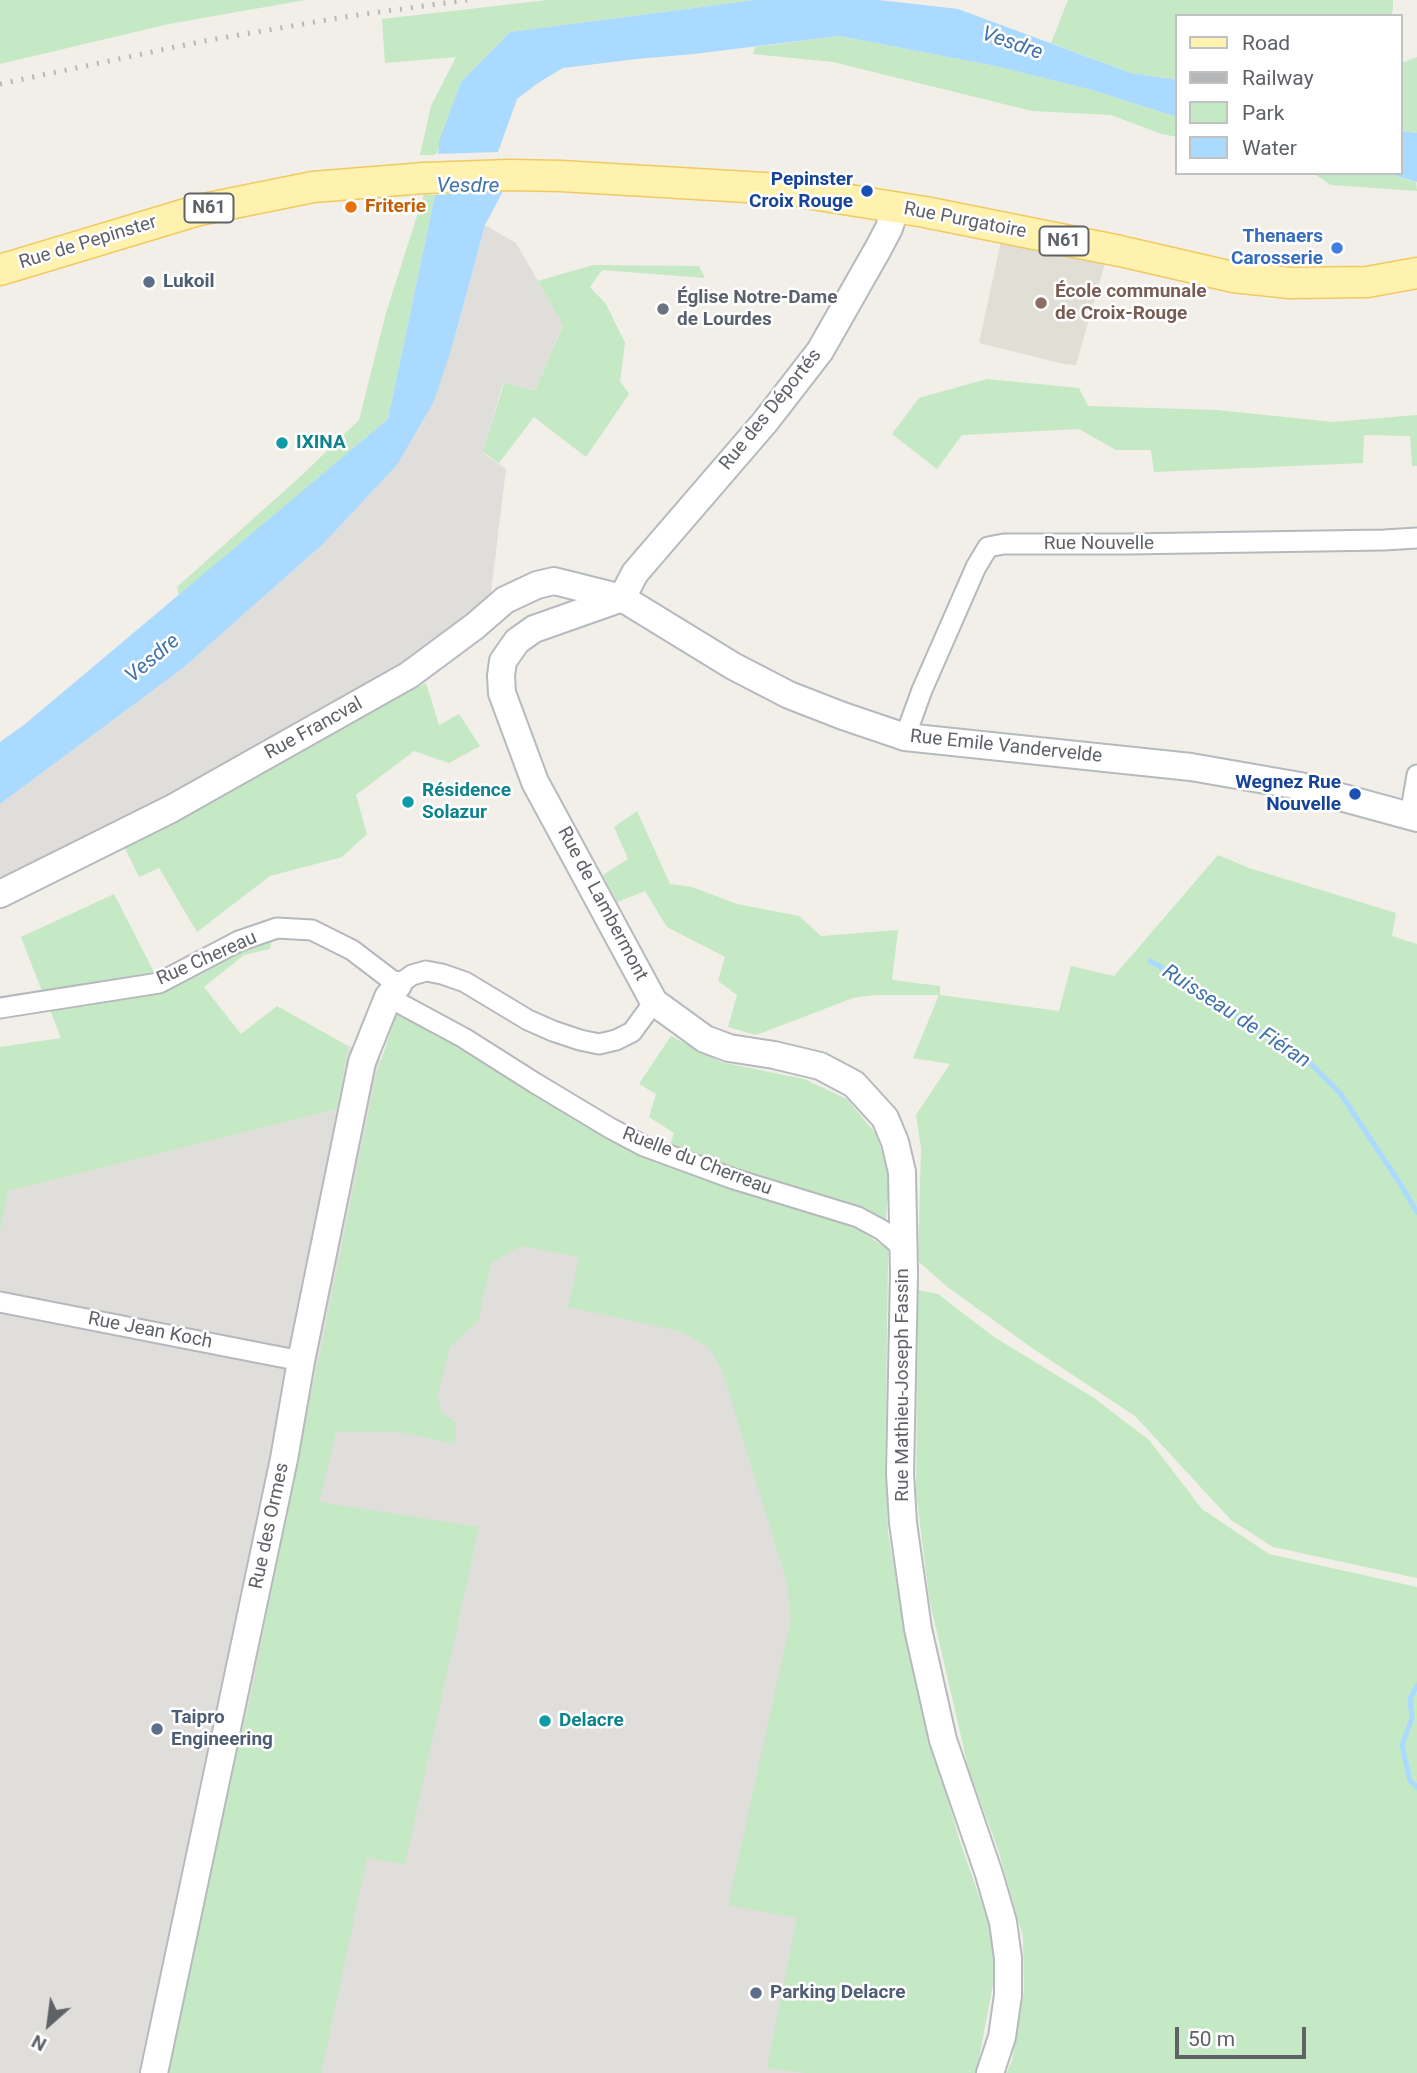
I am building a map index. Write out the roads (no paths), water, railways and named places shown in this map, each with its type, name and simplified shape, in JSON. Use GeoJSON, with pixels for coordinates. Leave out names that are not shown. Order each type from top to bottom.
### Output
{"type":"FeatureCollection","features":[{"type":"Feature","properties":{"kind":"main road","name":"Rue Purgatoire"},"geometry":{"type":"LineString","coordinates":[[424,178],[510,175],[781,189],[896,207],[1120,251],[1233,277],[1290,283],[1367,282],[1417,273]]}},
{"type":"Feature","properties":{"kind":"main road","name":"Rue de Pepinster"},"geometry":{"type":"LineString","coordinates":[[0,270],[199,210],[313,187],[424,178]]}},
{"type":"Feature","properties":{"kind":"street","name":"Rue des Déportés"},"geometry":{"type":"LineString","coordinates":[[622,598],[635,573],[765,422],[820,351],[878,249],[896,207]]}},
{"type":"Feature","properties":{"kind":"street","name":"Rue Nouvelle"},"geometry":{"type":"LineString","coordinates":[[905,737],[922,690],[976,567],[988,547],[1004,544],[1417,538]]}},
{"type":"Feature","properties":{"kind":"street","name":"Rue Francval"},"geometry":{"type":"LineString","coordinates":[[0,894],[171,809],[409,675],[505,600],[537,585],[554,581],[622,598]]}},
{"type":"Feature","properties":{"kind":"street","name":"Rue Emile Vandervelde"},"geometry":{"type":"LineString","coordinates":[[622,598],[733,666],[789,695],[905,737],[1191,767],[1300,786],[1414,817]]}},
{"type":"Feature","properties":{"kind":"street","name":"Rue de Lambermont"},"geometry":{"type":"LineString","coordinates":[[393,991],[412,975],[426,971],[442,974],[465,982],[528,1020],[580,1041],[598,1044],[616,1040],[632,1032],[654,1002],[535,782],[502,694],[503,662],[517,641],[534,629],[622,598]]}},
{"type":"Feature","properties":{"kind":"street"},"geometry":{"type":"LineString","coordinates":[[1414,817],[1417,775]]}},
{"type":"Feature","properties":{"kind":"street","name":"Rue Chereau"},"geometry":{"type":"LineString","coordinates":[[0,1008],[159,983],[239,941],[277,929],[312,930],[352,950],[393,991]]}},
{"type":"Feature","properties":{"kind":"street","name":"Ruelle du Cherreau"},"geometry":{"type":"LineString","coordinates":[[393,991],[535,1083],[645,1146],[734,1179],[858,1217],[882,1230],[903,1248]]}},
{"type":"Feature","properties":{"kind":"street","name":"Rue des Ormes"},"geometry":{"type":"LineString","coordinates":[[154,2073],[281,1473],[362,1062],[393,991]]}},
{"type":"Feature","properties":{"kind":"street","name":"Rue Mathieu-Joseph Fassin"},"geometry":{"type":"LineString","coordinates":[[654,1002],[705,1039],[729,1048],[820,1066],[854,1084],[885,1118],[895,1142],[902,1172],[900,1474],[903,1523],[918,1629],[943,1741],[1003,1922],[1008,1958],[1008,1995],[1002,2037],[990,2073]]}},
{"type":"Feature","properties":{"kind":"street","name":"Rue Jean Koch"},"geometry":{"type":"LineString","coordinates":[[0,1302],[301,1361]]}},
{"type":"Feature","properties":{"kind":"water","name":"Vesdre"},"geometry":{"type":"Polygon","coordinates":[[[755,0],[879,0],[958,9],[1131,73],[1176,80],[1176,117],[1092,90],[995,66],[839,36],[563,68],[517,99],[498,152],[503,191],[485,225],[452,347],[434,401],[397,465],[323,544],[183,668],[0,804],[0,742],[25,724],[388,419],[435,195],[439,142],[461,82],[510,32],[755,0]]]}},
{"type":"Feature","properties":{"kind":"water"},"geometry":{"type":"Polygon","coordinates":[[[1403,131],[1417,133],[1417,182],[1393,175],[1403,175],[1403,131]]]}},
{"type":"Feature","properties":{"kind":"waterway","name":"Ruisseau de Fiéran"},"geometry":{"type":"LineString","coordinates":[[1150,961],[1189,983],[1263,1034],[1306,1059],[1340,1093],[1417,1212]]}},
{"type":"Feature","properties":{"kind":"waterway","name":"Ruisseau de Fiéran"},"geometry":{"type":"LineString","coordinates":[[1417,1685],[1410,1699],[1412,1718],[1402,1745],[1410,1781],[1417,1787]]}},
{"type":"Feature","properties":{"kind":"railway"},"geometry":{"type":"LineString","coordinates":[[0,84],[204,41],[350,16],[467,0]]}},
{"type":"Feature","properties":{"kind":"place","name":"Pepinster Croix Rouge"},"geometry":{"type":"Point","coordinates":[867,191]}},
{"type":"Feature","properties":{"kind":"place","name":"Friterie"},"geometry":{"type":"Point","coordinates":[351,207]}},
{"type":"Feature","properties":{"kind":"place","name":"Thenaers Carosserie"},"geometry":{"type":"Point","coordinates":[1337,248]}},
{"type":"Feature","properties":{"kind":"place","name":"Lukoil"},"geometry":{"type":"Point","coordinates":[149,282]}},
{"type":"Feature","properties":{"kind":"place","name":"École communale de Croix-Rouge"},"geometry":{"type":"Point","coordinates":[1041,303]}},
{"type":"Feature","properties":{"kind":"place","name":"Église Notre-Dame de Lourdes"},"geometry":{"type":"Point","coordinates":[663,309]}},
{"type":"Feature","properties":{"kind":"place","name":"IXINA"},"geometry":{"type":"Point","coordinates":[282,443]}},
{"type":"Feature","properties":{"kind":"place","name":"Wegnez Rue Nouvelle"},"geometry":{"type":"Point","coordinates":[1355,794]}},
{"type":"Feature","properties":{"kind":"place","name":"Résidence Solazur"},"geometry":{"type":"Point","coordinates":[408,802]}},
{"type":"Feature","properties":{"kind":"place","name":"Delacre"},"geometry":{"type":"Point","coordinates":[545,1721]}},
{"type":"Feature","properties":{"kind":"place","name":"Taipro Engineering"},"geometry":{"type":"Point","coordinates":[157,1729]}},
{"type":"Feature","properties":{"kind":"place","name":"Parking Delacre"},"geometry":{"type":"Point","coordinates":[756,1993]}}]}
